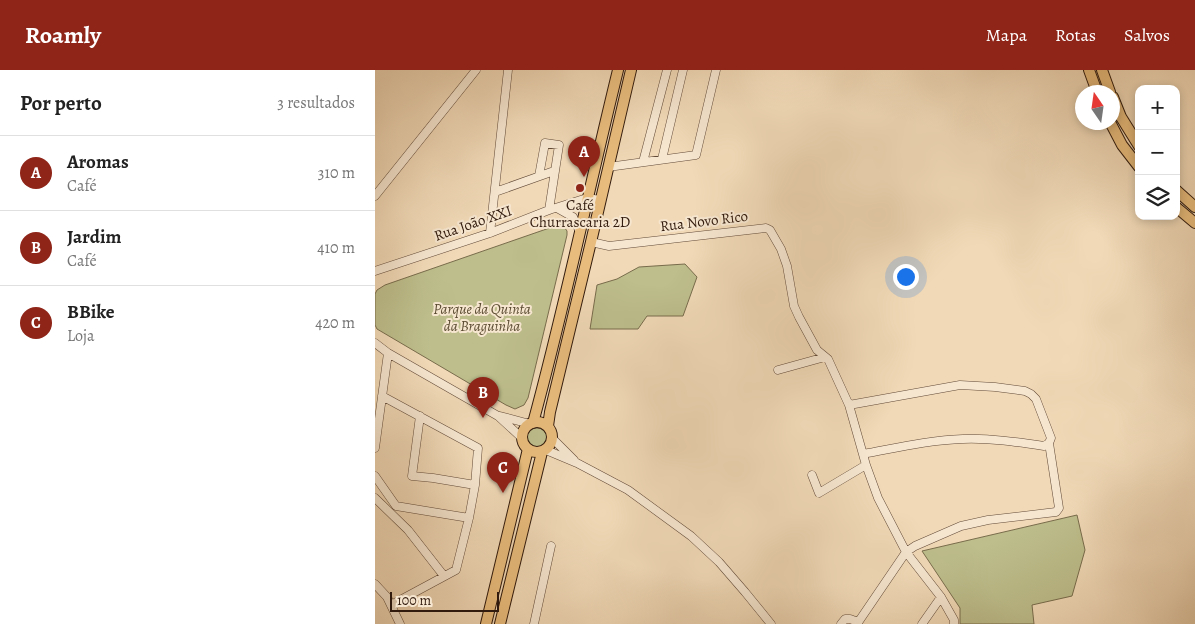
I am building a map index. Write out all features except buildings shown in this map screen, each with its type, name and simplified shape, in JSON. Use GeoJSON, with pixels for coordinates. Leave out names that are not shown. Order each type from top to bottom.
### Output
{"type":"FeatureCollection","features":[{"type":"Feature","properties":{"kind":"main road"},"geometry":{"type":"LineString","coordinates":[[532,423],[580,232],[616,70]]}},
{"type":"Feature","properties":{"kind":"main road"},"geometry":{"type":"LineString","coordinates":[[548,426],[538,422],[532,423],[524,430],[523,443],[528,449],[537,453],[544,451],[549,447],[552,438],[548,426],[552,402],[631,70]]}},
{"type":"Feature","properties":{"kind":"main road"},"geometry":{"type":"LineString","coordinates":[[1089,70],[1094,85]]}},
{"type":"Feature","properties":{"kind":"main road"},"geometry":{"type":"LineString","coordinates":[[1103,70],[1108,85]]}},
{"type":"Feature","properties":{"kind":"main road"},"geometry":{"type":"LineString","coordinates":[[1120,114],[1135,140]]}},
{"type":"Feature","properties":{"kind":"main road"},"geometry":{"type":"LineString","coordinates":[[1114,130],[1122,145],[1135,161]]}},
{"type":"Feature","properties":{"kind":"main road"},"geometry":{"type":"LineString","coordinates":[[1180,194],[1195,207]]}},
{"type":"Feature","properties":{"kind":"main road"},"geometry":{"type":"LineString","coordinates":[[587,198],[593,206],[588,231],[591,240]]}},
{"type":"Feature","properties":{"kind":"main road"},"geometry":{"type":"LineString","coordinates":[[1180,210],[1195,223]]}},
{"type":"Feature","properties":{"kind":"main road"},"geometry":{"type":"LineString","coordinates":[[486,624],[528,449]]}},
{"type":"Feature","properties":{"kind":"main road"},"geometry":{"type":"LineString","coordinates":[[500,624],[544,451]]}},
{"type":"Feature","properties":{"kind":"street"},"geometry":{"type":"LineString","coordinates":[[375,196],[476,70]]}},
{"type":"Feature","properties":{"kind":"street"},"geometry":{"type":"LineString","coordinates":[[490,233],[507,70]]}},
{"type":"Feature","properties":{"kind":"street"},"geometry":{"type":"LineString","coordinates":[[643,162],[667,70]]}},
{"type":"Feature","properties":{"kind":"street"},"geometry":{"type":"LineString","coordinates":[[662,159],[683,70]]}},
{"type":"Feature","properties":{"kind":"street"},"geometry":{"type":"LineString","coordinates":[[608,167],[696,155],[716,70]]}},
{"type":"Feature","properties":{"kind":"street"},"geometry":{"type":"LineString","coordinates":[[539,176],[545,143],[559,145],[554,171],[553,209],[573,218],[580,232]]}},
{"type":"Feature","properties":{"kind":"street"},"geometry":{"type":"LineString","coordinates":[[495,192],[554,171]]}},
{"type":"Feature","properties":{"kind":"street","name":"Rua João XXI"},"geometry":{"type":"LineString","coordinates":[[375,271],[490,233],[587,198],[600,200]]}},
{"type":"Feature","properties":{"kind":"street","name":"Rua Novo Rico"},"geometry":{"type":"LineString","coordinates":[[591,240],[609,246],[766,228],[770,230],[787,266],[794,306],[817,350],[827,359],[849,405],[866,465],[878,498],[906,552],[941,597],[955,624]]}},
{"type":"Feature","properties":{"kind":"street","name":"Rua João XXI"},"geometry":{"type":"LineString","coordinates":[[375,277],[385,268]]}},
{"type":"Feature","properties":{"kind":"street"},"geometry":{"type":"LineString","coordinates":[[375,343],[388,353],[498,416],[522,438]]}},
{"type":"Feature","properties":{"kind":"street"},"geometry":{"type":"LineString","coordinates":[[375,348],[388,353]]}},
{"type":"Feature","properties":{"kind":"street"},"geometry":{"type":"LineString","coordinates":[[375,448],[388,353]]}},
{"type":"Feature","properties":{"kind":"street"},"geometry":{"type":"LineString","coordinates":[[778,370],[825,357]]}},
{"type":"Feature","properties":{"kind":"street"},"geometry":{"type":"LineString","coordinates":[[841,624],[845,619],[850,619],[857,623],[906,552],[915,546],[961,526],[988,520],[1056,512],[1059,508],[1049,443],[1051,438],[1036,399],[1025,391],[995,386],[960,385],[849,405]]}},
{"type":"Feature","properties":{"kind":"street"},"geometry":{"type":"LineString","coordinates":[[383,396],[478,448],[475,485],[456,570],[391,605]]}},
{"type":"Feature","properties":{"kind":"street"},"geometry":{"type":"LineString","coordinates":[[420,416],[412,476],[475,485]]}},
{"type":"Feature","properties":{"kind":"street"},"geometry":{"type":"LineString","coordinates":[[498,416],[532,423]]}},
{"type":"Feature","properties":{"kind":"street"},"geometry":{"type":"LineString","coordinates":[[552,438],[577,463]]}},
{"type":"Feature","properties":{"kind":"street"},"geometry":{"type":"LineString","coordinates":[[863,454],[935,441],[963,439],[1004,440],[1044,446],[1049,443]]}},
{"type":"Feature","properties":{"kind":"street"},"geometry":{"type":"LineString","coordinates":[[544,451],[577,463],[628,490],[691,536],[719,562],[771,624]]}},
{"type":"Feature","properties":{"kind":"street"},"geometry":{"type":"LineString","coordinates":[[812,475],[819,493],[866,465]]}},
{"type":"Feature","properties":{"kind":"street"},"geometry":{"type":"LineString","coordinates":[[375,476],[396,506],[469,518]]}},
{"type":"Feature","properties":{"kind":"street"},"geometry":{"type":"LineString","coordinates":[[375,498],[408,530],[444,576]]}},
{"type":"Feature","properties":{"kind":"street"},"geometry":{"type":"LineString","coordinates":[[534,624],[551,546]]}},
{"type":"Feature","properties":{"kind":"street"},"geometry":{"type":"LineString","coordinates":[[375,584],[387,597],[400,624]]}},
{"type":"Feature","properties":{"kind":"street"},"geometry":{"type":"LineString","coordinates":[[922,624],[941,597]]}},
{"type":"Feature","properties":{"kind":"green space","name":"Parque da Quinta da Braguinha"},"geometry":{"type":"Polygon","coordinates":[[[562,224],[567,231],[567,235],[528,398],[524,405],[515,409],[506,405],[377,329],[375,325],[375,294],[377,290],[385,285],[562,224]]]}},
{"type":"Feature","properties":{"kind":"green space"},"geometry":{"type":"Polygon","coordinates":[[[685,264],[697,277],[683,316],[647,316],[638,329],[590,329],[597,285],[617,279],[639,267],[685,264]]]}},
{"type":"Feature","properties":{"kind":"green space"},"geometry":{"type":"Polygon","coordinates":[[[537,428],[544,431],[547,438],[544,445],[537,448],[530,445],[527,438],[530,431],[537,428]]]}},
{"type":"Feature","properties":{"kind":"green space"},"geometry":{"type":"Polygon","coordinates":[[[1077,515],[1085,550],[1072,596],[1032,605],[1034,624],[960,624],[960,608],[922,551],[1077,515]]]}},
{"type":"Feature","properties":{"kind":"place","name":"Aromas"},"geometry":{"type":"Point","coordinates":[584,177]}},
{"type":"Feature","properties":{"kind":"place","name":"Café Churrascaria 2D"},"geometry":{"type":"Point","coordinates":[580,188]}},
{"type":"Feature","properties":{"kind":"place","name":"Jardim"},"geometry":{"type":"Point","coordinates":[483,418]}},
{"type":"Feature","properties":{"kind":"place","name":"BBike"},"geometry":{"type":"Point","coordinates":[503,493]}}]}
